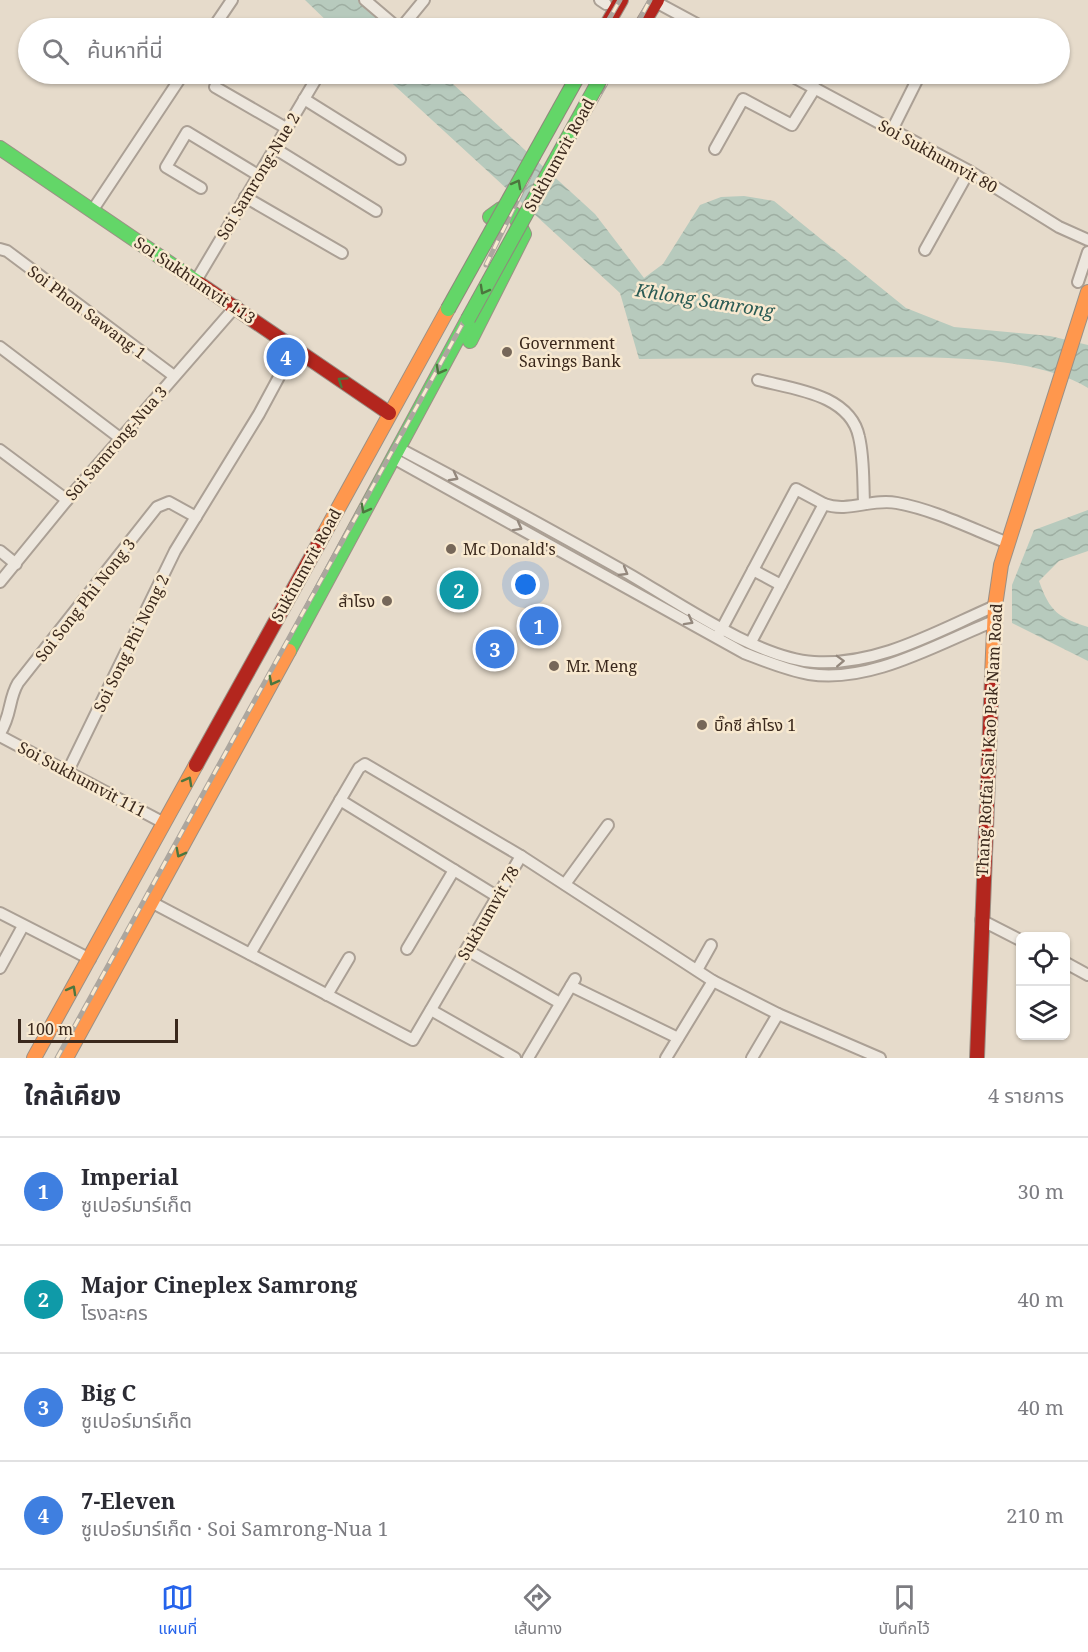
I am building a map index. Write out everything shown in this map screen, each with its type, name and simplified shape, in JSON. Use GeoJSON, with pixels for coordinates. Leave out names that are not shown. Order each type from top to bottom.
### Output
{"type":"FeatureCollection","features":[{"type":"Feature","properties":{"kind":"main road"},"geometry":{"type":"LineString","coordinates":[[600,18],[611,1]]}},
{"type":"Feature","properties":{"kind":"main road"},"geometry":{"type":"LineString","coordinates":[[607,18],[611,1]]}},
{"type":"Feature","properties":{"kind":"main road"},"geometry":{"type":"LineString","coordinates":[[634,18],[637,12],[652,1]]}},
{"type":"Feature","properties":{"kind":"main road"},"geometry":{"type":"LineString","coordinates":[[644,18],[652,1]]}},
{"type":"Feature","properties":{"kind":"main road"},"geometry":{"type":"LineString","coordinates":[[562,84],[557,94],[559,107],[579,120],[587,116],[608,84]]}},
{"type":"Feature","properties":{"kind":"main road","name":"Sukhumvit Road"},"geometry":{"type":"LineString","coordinates":[[34,1058],[389,413],[573,84]]}},
{"type":"Feature","properties":{"kind":"main road","name":"Sukhumvit Road"},"geometry":{"type":"LineString","coordinates":[[66,1058],[153,903],[597,84]]}},
{"type":"Feature","properties":{"kind":"main road","name":"Soi Sukhumvit 113"},"geometry":{"type":"LineString","coordinates":[[0,148],[236,306],[294,349],[389,413]]}},
{"type":"Feature","properties":{"kind":"main road"},"geometry":{"type":"LineString","coordinates":[[389,413],[394,392],[491,214],[501,209],[513,214],[524,234],[523,241],[415,438],[398,454]]}},
{"type":"Feature","properties":{"kind":"main road","name":"Thang Rotfai Sai Kao Pak Nam Road"},"geometry":{"type":"LineString","coordinates":[[977,1058],[995,606],[1001,565],[1088,292]]}},
{"type":"Feature","properties":{"kind":"street"},"geometry":{"type":"LineString","coordinates":[[220,18],[232,0]]}},
{"type":"Feature","properties":{"kind":"street"},"geometry":{"type":"LineString","coordinates":[[365,0],[387,18]]}},
{"type":"Feature","properties":{"kind":"street"},"geometry":{"type":"LineString","coordinates":[[408,18],[424,0]]}},
{"type":"Feature","properties":{"kind":"street"},"geometry":{"type":"LineString","coordinates":[[652,1],[685,18]]}},
{"type":"Feature","properties":{"kind":"street"},"geometry":{"type":"LineString","coordinates":[[92,211],[176,84]]}},
{"type":"Feature","properties":{"kind":"street","name":"Soi Samrong-Nue 2"},"geometry":{"type":"LineString","coordinates":[[196,279],[313,84]]}},
{"type":"Feature","properties":{"kind":"street","name":"Soi Sukhumvit 80"},"geometry":{"type":"LineString","coordinates":[[807,84],[969,171],[1059,227],[1088,240]]}},
{"type":"Feature","properties":{"kind":"street"},"geometry":{"type":"LineString","coordinates":[[892,130],[915,84]]}},
{"type":"Feature","properties":{"kind":"street"},"geometry":{"type":"LineString","coordinates":[[214,87],[286,128]]}},
{"type":"Feature","properties":{"kind":"street"},"geometry":{"type":"LineString","coordinates":[[715,148],[743,99],[792,125],[815,88]]}},
{"type":"Feature","properties":{"kind":"street"},"geometry":{"type":"LineString","coordinates":[[304,99],[400,159]]}},
{"type":"Feature","properties":{"kind":"street"},"geometry":{"type":"LineString","coordinates":[[201,188],[166,167],[187,132],[258,175]]}},
{"type":"Feature","properties":{"kind":"street"},"geometry":{"type":"LineString","coordinates":[[274,148],[376,211]]}},
{"type":"Feature","properties":{"kind":"street"},"geometry":{"type":"LineString","coordinates":[[926,250],[969,171]]}},
{"type":"Feature","properties":{"kind":"street"},"geometry":{"type":"LineString","coordinates":[[245,197],[342,253]]}},
{"type":"Feature","properties":{"kind":"street","name":"Soi Phon Sawang 1"},"geometry":{"type":"LineString","coordinates":[[0,249],[7,251],[174,376]]}},
{"type":"Feature","properties":{"kind":"street"},"geometry":{"type":"LineString","coordinates":[[1078,282],[1088,252]]}},
{"type":"Feature","properties":{"kind":"street","name":"Soi Samrong-Nua 3"},"geometry":{"type":"LineString","coordinates":[[0,582],[120,438],[236,306]]}},
{"type":"Feature","properties":{"kind":"street"},"geometry":{"type":"LineString","coordinates":[[0,347],[120,438]]}},
{"type":"Feature","properties":{"kind":"street","name":"Soi Song Phi Nong 2"},"geometry":{"type":"LineString","coordinates":[[68,771],[176,551],[260,414],[294,349]]}},
{"type":"Feature","properties":{"kind":"street"},"geometry":{"type":"LineString","coordinates":[[759,380],[807,392],[828,400],[848,414],[859,436],[864,502]]}},
{"type":"Feature","properties":{"kind":"street"},"geometry":{"type":"LineString","coordinates":[[0,450],[67,500]]}},
{"type":"Feature","properties":{"kind":"street"},"geometry":{"type":"LineString","coordinates":[[398,454],[719,632],[744,653],[769,663],[811,674],[845,675],[883,668],[901,654],[995,606]]}},
{"type":"Feature","properties":{"kind":"street"},"geometry":{"type":"LineString","coordinates":[[719,632],[796,489],[824,504],[842,509],[876,501],[906,505],[1008,543]]}},
{"type":"Feature","properties":{"kind":"street","name":"Soi Song Phi Nong 3"},"geometry":{"type":"LineString","coordinates":[[0,735],[9,718],[12,698],[18,683],[157,507],[169,502],[196,517]]}},
{"type":"Feature","properties":{"kind":"street"},"geometry":{"type":"LineString","coordinates":[[751,642],[824,504]]}},
{"type":"Feature","properties":{"kind":"street"},"geometry":{"type":"LineString","coordinates":[[0,551],[16,564]]}},
{"type":"Feature","properties":{"kind":"street"},"geometry":{"type":"LineString","coordinates":[[753,570],[781,585]]}},
{"type":"Feature","properties":{"kind":"street"},"geometry":{"type":"LineString","coordinates":[[719,632],[751,642],[783,656],[813,662],[849,661],[901,654],[993,622]]}},
{"type":"Feature","properties":{"kind":"street"},"geometry":{"type":"LineString","coordinates":[[811,674],[813,662]]}},
{"type":"Feature","properties":{"kind":"street","name":"Soi Sukhumvit 111"},"geometry":{"type":"LineString","coordinates":[[0,735],[164,823]]}},
{"type":"Feature","properties":{"kind":"street"},"geometry":{"type":"LineString","coordinates":[[250,954],[359,768],[365,764],[522,856]]}},
{"type":"Feature","properties":{"kind":"street"},"geometry":{"type":"LineString","coordinates":[[340,800],[498,897]]}},
{"type":"Feature","properties":{"kind":"street"},"geometry":{"type":"LineString","coordinates":[[565,884],[608,825]]}},
{"type":"Feature","properties":{"kind":"street","name":"Sukhumvit 78"},"geometry":{"type":"LineString","coordinates":[[153,903],[413,1040],[522,856],[713,981],[778,1014],[880,1058]]}},
{"type":"Feature","properties":{"kind":"street"},"geometry":{"type":"LineString","coordinates":[[407,949],[454,870]]}},
{"type":"Feature","properties":{"kind":"street"},"geometry":{"type":"LineString","coordinates":[[0,913],[90,959]]}},
{"type":"Feature","properties":{"kind":"street"},"geometry":{"type":"LineString","coordinates":[[981,920],[1016,938]]}},
{"type":"Feature","properties":{"kind":"street"},"geometry":{"type":"LineString","coordinates":[[0,968],[23,926]]}},
{"type":"Feature","properties":{"kind":"street"},"geometry":{"type":"LineString","coordinates":[[697,970],[711,945]]}},
{"type":"Feature","properties":{"kind":"street"},"geometry":{"type":"LineString","coordinates":[[467,950],[560,1004]]}},
{"type":"Feature","properties":{"kind":"street"},"geometry":{"type":"LineString","coordinates":[[327,996],[350,958]]}},
{"type":"Feature","properties":{"kind":"street"},"geometry":{"type":"LineString","coordinates":[[1070,966],[1088,975]]}},
{"type":"Feature","properties":{"kind":"street"},"geometry":{"type":"LineString","coordinates":[[666,1058],[713,981]]}},
{"type":"Feature","properties":{"kind":"street"},"geometry":{"type":"LineString","coordinates":[[528,1058],[573,982],[678,1038]]}},
{"type":"Feature","properties":{"kind":"street"},"geometry":{"type":"LineString","coordinates":[[431,1010],[515,1058]]}},
{"type":"Feature","properties":{"kind":"street"},"geometry":{"type":"LineString","coordinates":[[752,1058],[778,1014]]}},
{"type":"Feature","properties":{"kind":"water"},"geometry":{"type":"Polygon","coordinates":[[[305,0],[361,0],[381,18],[324,18],[305,0]]]}},
{"type":"Feature","properties":{"kind":"water","name":"Khlong Samrong"},"geometry":{"type":"Polygon","coordinates":[[[393,84],[453,84],[595,214],[644,278],[663,264],[700,205],[721,197],[744,196],[774,201],[906,308],[954,327],[1050,336],[1088,345],[1088,388],[1062,376],[1032,367],[964,359],[893,357],[639,359],[620,293],[393,84]]]}},
{"type":"Feature","properties":{"kind":"water"},"geometry":{"type":"Polygon","coordinates":[[[1088,510],[1088,551],[1059,561],[1039,581],[1047,600],[1056,612],[1088,627],[1088,661],[1012,623],[1012,585],[1034,530],[1088,510]]]}},
{"type":"Feature","properties":{"kind":"railway"},"geometry":{"type":"LineString","coordinates":[[610,18],[620,0]]}},
{"type":"Feature","properties":{"kind":"railway"},"geometry":{"type":"LineString","coordinates":[[640,18],[650,0]]}},
{"type":"Feature","properties":{"kind":"railway"},"geometry":{"type":"LineString","coordinates":[[486,265],[574,84]]}},
{"type":"Feature","properties":{"kind":"railway"},"geometry":{"type":"LineString","coordinates":[[57,1058],[474,303],[605,84]]}},
{"type":"Feature","properties":{"kind":"traffic: fast"},"geometry":{"type":"LineString","coordinates":[[448,309],[573,84]]}},
{"type":"Feature","properties":{"kind":"traffic: fast"},"geometry":{"type":"LineString","coordinates":[[468,319],[597,84]]}},
{"type":"Feature","properties":{"kind":"traffic: fast"},"geometry":{"type":"LineString","coordinates":[[0,148],[200,284]]}},
{"type":"Feature","properties":{"kind":"traffic: fast"},"geometry":{"type":"LineString","coordinates":[[470,341],[524,234],[514,214],[501,209],[490,217]]}},
{"type":"Feature","properties":{"kind":"traffic: fast"},"geometry":{"type":"LineString","coordinates":[[289,651],[468,319]]}},
{"type":"Feature","properties":{"kind":"traffic: slow"},"geometry":{"type":"LineString","coordinates":[[992,677],[995,606],[1001,565],[1088,292]]}},
{"type":"Feature","properties":{"kind":"traffic: slow"},"geometry":{"type":"LineString","coordinates":[[324,534],[448,309]]}},
{"type":"Feature","properties":{"kind":"traffic: slow"},"geometry":{"type":"LineString","coordinates":[[66,1058],[289,651]]}},
{"type":"Feature","properties":{"kind":"traffic: slow"},"geometry":{"type":"LineString","coordinates":[[34,1058],[196,765]]}},
{"type":"Feature","properties":{"kind":"traffic: jam"},"geometry":{"type":"LineString","coordinates":[[611,18],[621,0]]}},
{"type":"Feature","properties":{"kind":"traffic: jam"},"geometry":{"type":"LineString","coordinates":[[646,18],[657,0]]}},
{"type":"Feature","properties":{"kind":"traffic: jam"},"geometry":{"type":"LineString","coordinates":[[200,284],[389,413]]}},
{"type":"Feature","properties":{"kind":"traffic: jam"},"geometry":{"type":"LineString","coordinates":[[196,765],[324,534]]}},
{"type":"Feature","properties":{"kind":"traffic: jam"},"geometry":{"type":"LineString","coordinates":[[977,1058],[992,677]]}},
{"type":"Feature","properties":{"kind":"place","name":"Government Savings Bank"},"geometry":{"type":"Point","coordinates":[507,352]}},
{"type":"Feature","properties":{"kind":"place","name":"7-Eleven"},"geometry":{"type":"Point","coordinates":[286,357]}},
{"type":"Feature","properties":{"kind":"place","name":"Mc Donald's"},"geometry":{"type":"Point","coordinates":[451,549]}},
{"type":"Feature","properties":{"kind":"place","name":"Major Cineplex Samrong"},"geometry":{"type":"Point","coordinates":[459,590]}},
{"type":"Feature","properties":{"kind":"place","name":"สำโรง"},"geometry":{"type":"Point","coordinates":[387,601]}},
{"type":"Feature","properties":{"kind":"place","name":"Imperial"},"geometry":{"type":"Point","coordinates":[539,626]}},
{"type":"Feature","properties":{"kind":"place","name":"Big C"},"geometry":{"type":"Point","coordinates":[495,649]}},
{"type":"Feature","properties":{"kind":"place","name":"Mr. Meng"},"geometry":{"type":"Point","coordinates":[554,666]}},
{"type":"Feature","properties":{"kind":"place","name":"บิ๊กซี สำโรง 1"},"geometry":{"type":"Point","coordinates":[702,725]}}]}
